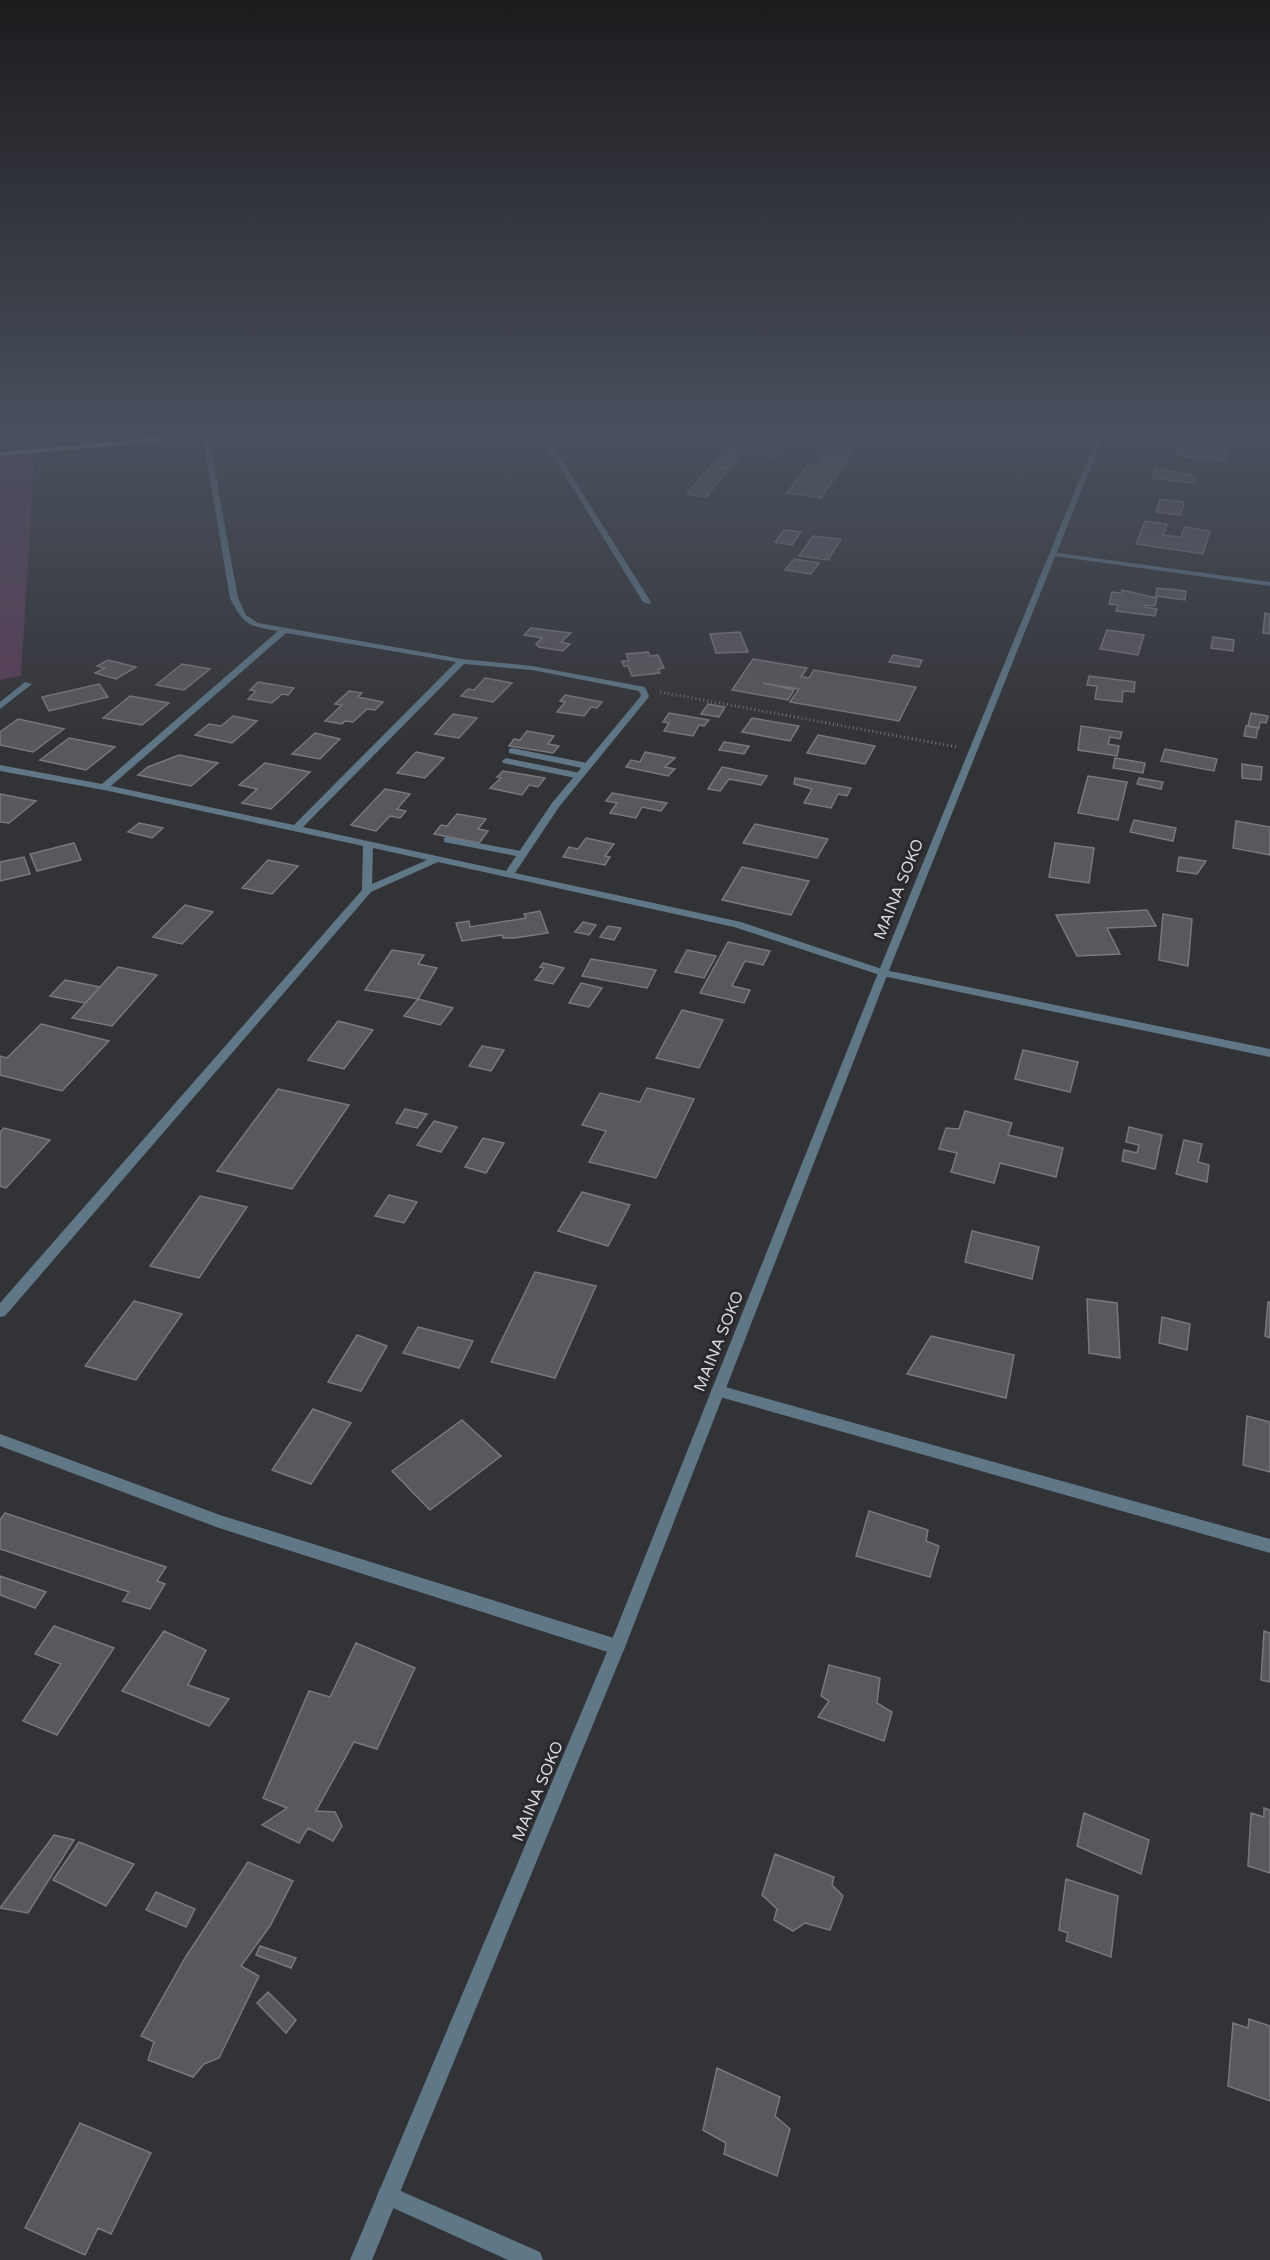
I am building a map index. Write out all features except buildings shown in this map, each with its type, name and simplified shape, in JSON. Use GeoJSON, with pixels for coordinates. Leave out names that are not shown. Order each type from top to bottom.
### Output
{"type":"FeatureCollection","features":[{"type":"Feature","properties":{"kind":"street"},"geometry":{"type":"LineString","coordinates":[[223,537],[234,598],[243,616],[256,624],[283,631],[462,661],[520,666],[642,689],[645,696],[587,766],[520,854],[509,874]]}},
{"type":"Feature","properties":{"kind":"street"},"geometry":{"type":"LineString","coordinates":[[607,537],[647,602]]}},
{"type":"Feature","properties":{"kind":"street","name":"MAINA SOKO"},"geometry":{"type":"LineString","coordinates":[[361,2260],[617,1647],[883,973],[1061,537]]}},
{"type":"Feature","properties":{"kind":"street"},"geometry":{"type":"LineString","coordinates":[[1054,554],[1270,584]]}},
{"type":"Feature","properties":{"kind":"street"},"geometry":{"type":"LineString","coordinates":[[104,787],[283,631]]}},
{"type":"Feature","properties":{"kind":"street"},"geometry":{"type":"LineString","coordinates":[[296,829],[462,661]]}},
{"type":"Feature","properties":{"kind":"street"},"geometry":{"type":"LineString","coordinates":[[0,705],[28,684]]}},
{"type":"Feature","properties":{"kind":"street"},"geometry":{"type":"LineString","coordinates":[[512,751],[587,766]]}},
{"type":"Feature","properties":{"kind":"street"},"geometry":{"type":"LineString","coordinates":[[506,761],[580,776]]}},
{"type":"Feature","properties":{"kind":"street"},"geometry":{"type":"LineString","coordinates":[[0,768],[104,787],[737,924],[883,973],[1270,1053]]}},
{"type":"Feature","properties":{"kind":"street"},"geometry":{"type":"LineString","coordinates":[[447,840],[520,854]]}},
{"type":"Feature","properties":{"kind":"street"},"geometry":{"type":"LineString","coordinates":[[367,890],[368,843]]}},
{"type":"Feature","properties":{"kind":"street"},"geometry":{"type":"LineString","coordinates":[[0,1312],[367,890],[435,860]]}},
{"type":"Feature","properties":{"kind":"street"},"geometry":{"type":"LineString","coordinates":[[718,1391],[1270,1546]]}},
{"type":"Feature","properties":{"kind":"street"},"geometry":{"type":"LineString","coordinates":[[0,1440],[219,1521],[617,1647]]}},
{"type":"Feature","properties":{"kind":"street"},"geometry":{"type":"LineString","coordinates":[[387,2195],[532,2260]]}},
{"type":"Feature","properties":{"kind":"path"},"geometry":{"type":"LineString","coordinates":[[642,689],[975,750]]}},
{"type":"Feature","properties":{"kind":"shaded area"},"geometry":{"type":"Polygon","coordinates":[[[0,537],[30,537],[21,676],[0,680],[0,537]]]}}]}
